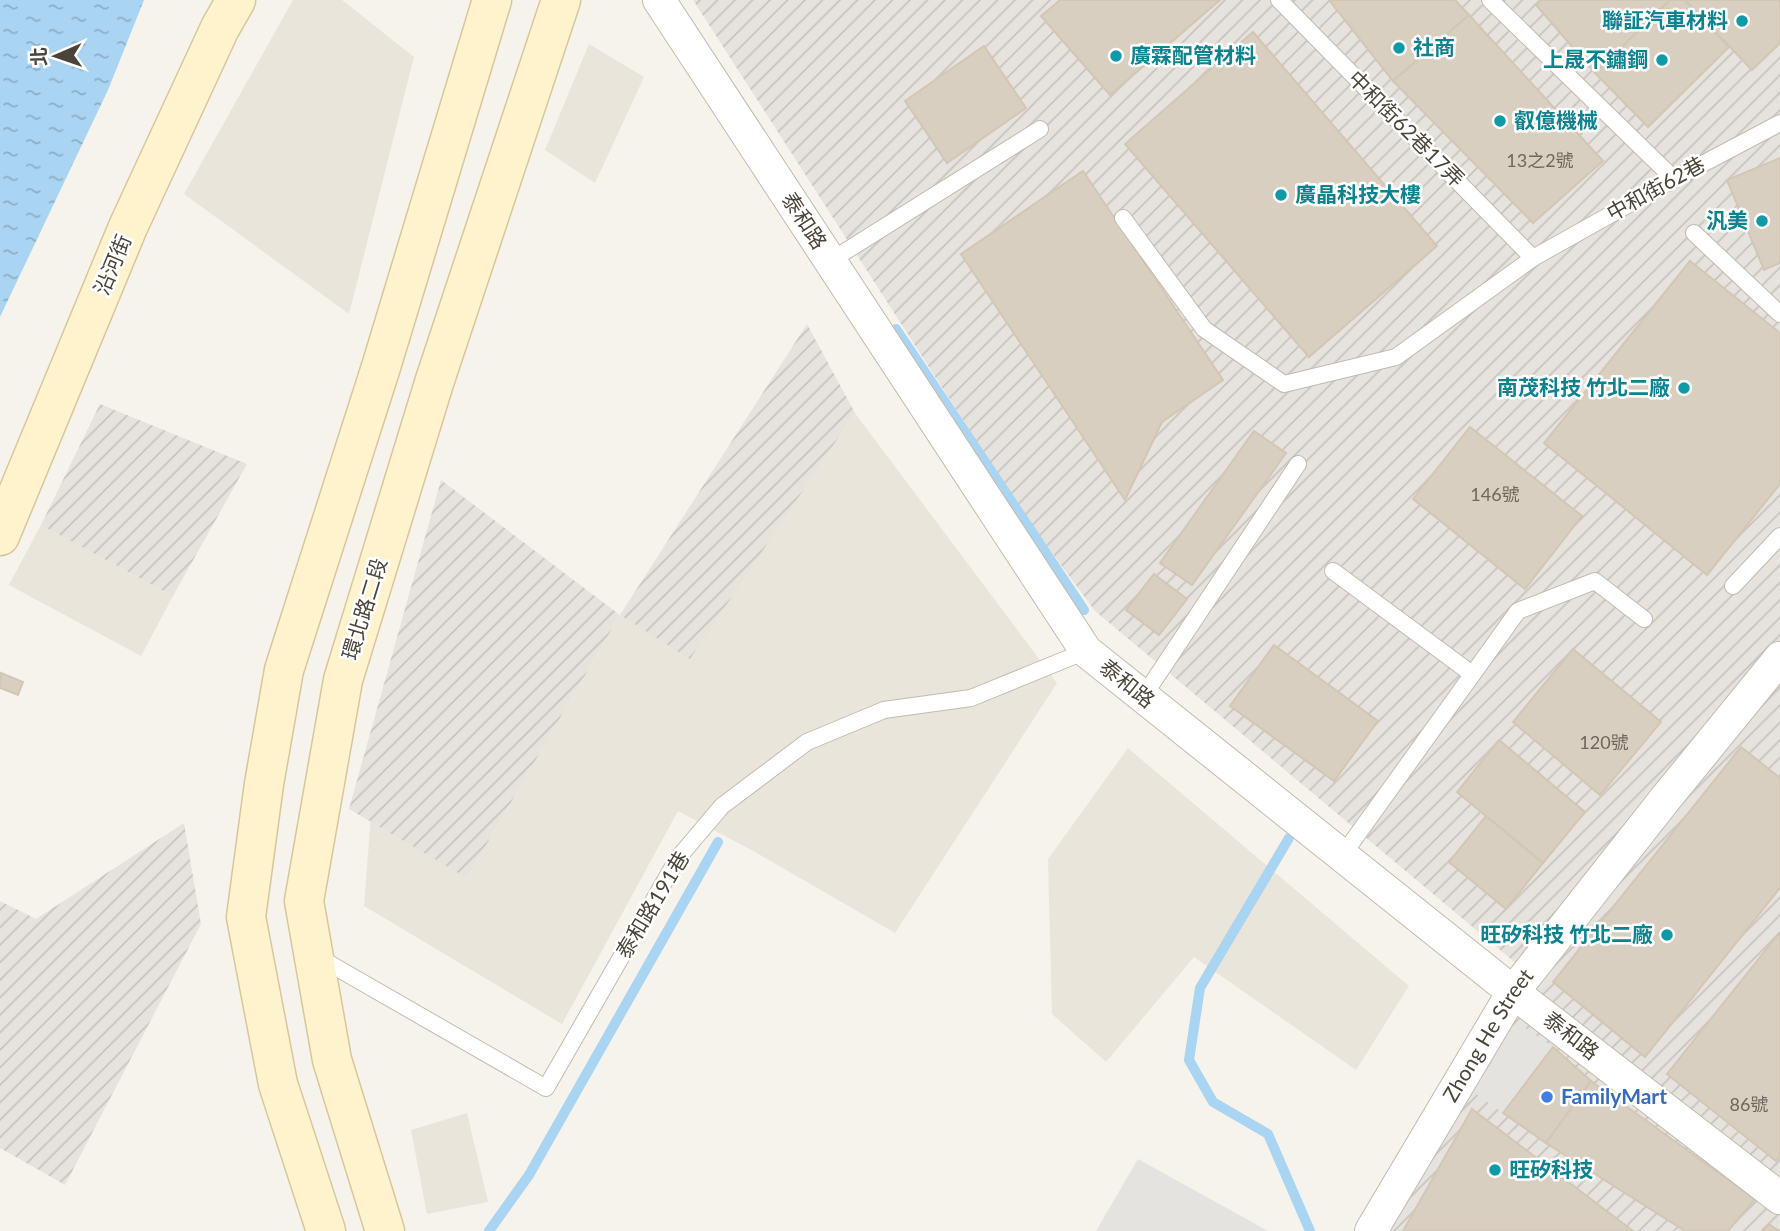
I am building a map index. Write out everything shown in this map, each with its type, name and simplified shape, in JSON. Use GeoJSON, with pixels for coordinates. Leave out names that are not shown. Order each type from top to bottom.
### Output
{"type":"FeatureCollection","features":[{"type":"Feature","properties":{"kind":"street","name":"沿河街"},"geometry":{"type":"LineString","coordinates":[[0,536],[128,227],[220,28],[236,0]]}},
{"type":"Feature","properties":{"kind":"street"},"geometry":{"type":"LineString","coordinates":[[326,1231],[278,1084],[246,917],[264,784],[284,670],[381,367],[492,0]]}},
{"type":"Feature","properties":{"kind":"street","name":"環北路二段"},"geometry":{"type":"LineString","coordinates":[[385,1231],[332,1060],[304,901],[343,680],[434,383],[561,0]]}},
{"type":"Feature","properties":{"kind":"street","name":"泰和路"},"geometry":{"type":"LineString","coordinates":[[659,0],[1086,651],[1513,992],[1780,1198]]}},
{"type":"Feature","properties":{"kind":"street","name":"Zhong He Street"},"geometry":{"type":"LineString","coordinates":[[1371,1231],[1513,992],[1780,658]]}},
{"type":"Feature","properties":{"kind":"lane","name":"中和街62巷17弄"},"geometry":{"type":"LineString","coordinates":[[1279,0],[1533,258]]}},
{"type":"Feature","properties":{"kind":"lane"},"geometry":{"type":"LineString","coordinates":[[1490,0],[1674,179]]}},
{"type":"Feature","properties":{"kind":"lane","name":"中和街62巷"},"geometry":{"type":"LineString","coordinates":[[1123,218],[1204,329],[1284,384],[1396,357],[1533,258],[1780,123]]}},
{"type":"Feature","properties":{"kind":"lane"},"geometry":{"type":"LineString","coordinates":[[830,261],[1040,129]]}},
{"type":"Feature","properties":{"kind":"lane"},"geometry":{"type":"LineString","coordinates":[[1695,233],[1780,314]]}},
{"type":"Feature","properties":{"kind":"lane"},"geometry":{"type":"LineString","coordinates":[[1143,697],[1298,464]]}},
{"type":"Feature","properties":{"kind":"lane"},"geometry":{"type":"LineString","coordinates":[[1733,586],[1780,536]]}},
{"type":"Feature","properties":{"kind":"lane"},"geometry":{"type":"LineString","coordinates":[[1333,571],[1472,674]]}},
{"type":"Feature","properties":{"kind":"lane"},"geometry":{"type":"LineString","coordinates":[[1342,856],[1517,611],[1595,581],[1644,619]]}},
{"type":"Feature","properties":{"kind":"lane","name":"泰和路191巷"},"geometry":{"type":"LineString","coordinates":[[314,955],[547,1088],[678,858],[722,806],[807,742],[884,710],[971,698],[1086,651]]}},
{"type":"Feature","properties":{"kind":"shaded area"},"geometry":{"type":"Polygon","coordinates":[[[293,0],[342,0],[414,57],[349,314],[184,194],[293,0]]]}},
{"type":"Feature","properties":{"kind":"shaded area"},"geometry":{"type":"Polygon","coordinates":[[[693,0],[1780,0],[1780,1231],[1387,1231],[1530,975],[1095,611],[1024,515],[693,0]]]}},
{"type":"Feature","properties":{"kind":"shaded area"},"geometry":{"type":"Polygon","coordinates":[[[589,44],[644,77],[595,183],[545,150],[589,44]]]}},
{"type":"Feature","properties":{"kind":"shaded area"},"geometry":{"type":"Polygon","coordinates":[[[807,324],[855,413],[690,659],[620,615],[807,324]]]}},
{"type":"Feature","properties":{"kind":"shaded area"},"geometry":{"type":"Polygon","coordinates":[[[100,404],[247,464],[173,596],[41,525],[100,404]]]}},
{"type":"Feature","properties":{"kind":"shaded area"},"geometry":{"type":"Polygon","coordinates":[[[855,413],[1057,683],[895,933],[678,811],[562,1024],[364,906],[371,815],[467,878],[620,615],[690,658],[855,413]]]}},
{"type":"Feature","properties":{"kind":"shaded area"},"geometry":{"type":"Polygon","coordinates":[[[441,480],[620,615],[467,878],[349,809],[441,480]]]}},
{"type":"Feature","properties":{"kind":"shaded area"},"geometry":{"type":"Polygon","coordinates":[[[41,525],[173,596],[141,656],[9,585],[41,525]]]}},
{"type":"Feature","properties":{"kind":"shaded area"},"geometry":{"type":"Polygon","coordinates":[[[1128,748],[1409,986],[1356,1070],[1194,957],[1106,1062],[1052,1014],[1048,859],[1128,748]]]}},
{"type":"Feature","properties":{"kind":"shaded area"},"geometry":{"type":"Polygon","coordinates":[[[184,823],[201,924],[65,1185],[0,1148],[0,901],[36,919],[184,823]]]}},
{"type":"Feature","properties":{"kind":"shaded area"},"geometry":{"type":"Polygon","coordinates":[[[1518,1023],[1553,1047],[1503,1113],[1472,1091],[1518,1023]]]}},
{"type":"Feature","properties":{"kind":"shaded area"},"geometry":{"type":"Polygon","coordinates":[[[467,1113],[488,1202],[427,1214],[411,1130],[467,1113]]]}},
{"type":"Feature","properties":{"kind":"shaded area"},"geometry":{"type":"Polygon","coordinates":[[[1138,1159],[1268,1231],[1096,1231],[1138,1159]]]}},
{"type":"Feature","properties":{"kind":"water"},"geometry":{"type":"Polygon","coordinates":[[[0,0],[144,0],[108,90],[0,317],[0,0]]]}},
{"type":"Feature","properties":{"kind":"building","name":"廣霖配管材料"},"geometry":{"type":"Polygon","coordinates":[[[1060,0],[1220,0],[1110,95],[1041,16],[1060,0]]]}},
{"type":"Feature","properties":{"kind":"building","name":"社商"},"geometry":{"type":"Polygon","coordinates":[[[1329,0],[1455,0],[1469,15],[1393,81],[1329,0]]]}},
{"type":"Feature","properties":{"kind":"building"},"geometry":{"type":"Polygon","coordinates":[[[1541,0],[1670,0],[1595,73],[1536,5],[1541,0]]]}},
{"type":"Feature","properties":{"kind":"building","name":"上晟不鏽鋼"},"geometry":{"type":"Polygon","coordinates":[[[1670,0],[1685,0],[1729,47],[1648,127],[1595,73],[1670,0]]]}},
{"type":"Feature","properties":{"kind":"building","name":"聯証汽車材料"},"geometry":{"type":"Polygon","coordinates":[[[1685,0],[1780,0],[1780,43],[1752,70],[1685,0]]]}},
{"type":"Feature","properties":{"kind":"building","name":"叡億機械"},"geometry":{"type":"Polygon","coordinates":[[[1469,15],[1603,161],[1533,223],[1393,81],[1469,15]]]}},
{"type":"Feature","properties":{"kind":"building","name":"廣晶科技大樓"},"geometry":{"type":"Polygon","coordinates":[[[1253,32],[1437,246],[1309,357],[1125,144],[1253,32]]]}},
{"type":"Feature","properties":{"kind":"building"},"geometry":{"type":"Polygon","coordinates":[[[984,46],[1026,108],[947,163],[905,101],[984,46]]]}},
{"type":"Feature","properties":{"kind":"building","name":"汎美"},"geometry":{"type":"Polygon","coordinates":[[[1780,158],[1780,263],[1764,270],[1727,180],[1780,158]]]}},
{"type":"Feature","properties":{"kind":"building"},"geometry":{"type":"Polygon","coordinates":[[[1083,171],[1223,380],[1162,422],[1125,500],[961,254],[1083,171]]]}},
{"type":"Feature","properties":{"kind":"building","name":"南茂科技 竹北二廠"},"geometry":{"type":"Polygon","coordinates":[[[1690,261],[1780,333],[1780,484],[1707,575],[1544,443],[1690,261]]]}},
{"type":"Feature","properties":{"kind":"building"},"geometry":{"type":"Polygon","coordinates":[[[1470,427],[1582,516],[1525,589],[1413,499],[1470,427]]]}},
{"type":"Feature","properties":{"kind":"building"},"geometry":{"type":"Polygon","coordinates":[[[1254,431],[1286,453],[1192,585],[1160,563],[1254,431]]]}},
{"type":"Feature","properties":{"kind":"building"},"geometry":{"type":"Polygon","coordinates":[[[1154,574],[1187,599],[1159,635],[1126,610],[1154,574]]]}},
{"type":"Feature","properties":{"kind":"building"},"geometry":{"type":"Polygon","coordinates":[[[1274,645],[1378,721],[1334,781],[1230,706],[1274,645]]]}},
{"type":"Feature","properties":{"kind":"building"},"geometry":{"type":"Polygon","coordinates":[[[1573,649],[1661,722],[1600,795],[1513,722],[1573,649]]]}},
{"type":"Feature","properties":{"kind":"building"},"geometry":{"type":"Polygon","coordinates":[[[1,673],[23,682],[18,695],[0,688],[1,673]]]}},
{"type":"Feature","properties":{"kind":"building"},"geometry":{"type":"Polygon","coordinates":[[[1499,740],[1585,812],[1543,863],[1457,792],[1499,740]]]}},
{"type":"Feature","properties":{"kind":"building","name":"旺矽科技 竹北二廠"},"geometry":{"type":"Polygon","coordinates":[[[1741,747],[1780,778],[1780,888],[1645,1057],[1553,982],[1741,747]]]}},
{"type":"Feature","properties":{"kind":"building"},"geometry":{"type":"Polygon","coordinates":[[[1486,816],[1543,863],[1506,909],[1449,862],[1486,816]]]}},
{"type":"Feature","properties":{"kind":"building"},"geometry":{"type":"Polygon","coordinates":[[[1780,932],[1780,1157],[1776,1161],[1667,1074],[1780,932]]]}},
{"type":"Feature","properties":{"kind":"building","name":"FamilyMart"},"geometry":{"type":"Polygon","coordinates":[[[1553,1047],[1591,1081],[1546,1143],[1503,1113],[1553,1047]]]}},
{"type":"Feature","properties":{"kind":"building"},"geometry":{"type":"Polygon","coordinates":[[[1591,1081],[1755,1199],[1728,1231],[1685,1231],[1546,1143],[1591,1081]]]}},
{"type":"Feature","properties":{"kind":"building","name":"旺矽科技"},"geometry":{"type":"Polygon","coordinates":[[[1472,1109],[1633,1231],[1403,1231],[1472,1109]]]}},
{"type":"Feature","properties":{"kind":"building"},"geometry":{"type":"Polygon","coordinates":[[[1769,1224],[1779,1231],[1762,1231],[1769,1224]]]}},
{"type":"Feature","properties":{"kind":"waterway"},"geometry":{"type":"LineString","coordinates":[[896,329],[1084,610]]}},
{"type":"Feature","properties":{"kind":"waterway"},"geometry":{"type":"LineString","coordinates":[[1289,838],[1200,988],[1189,1060],[1213,1102],[1268,1134],[1310,1231]]}},
{"type":"Feature","properties":{"kind":"waterway"},"geometry":{"type":"LineString","coordinates":[[489,1231],[529,1175],[718,842]]}},
{"type":"Feature","properties":{"kind":"place","name":"聯証汽車材料"},"geometry":{"type":"Point","coordinates":[1742,21]}},
{"type":"Feature","properties":{"kind":"place","name":"社商"},"geometry":{"type":"Point","coordinates":[1399,48]}},
{"type":"Feature","properties":{"kind":"place","name":"廣霖配管材料"},"geometry":{"type":"Point","coordinates":[1116,56]}},
{"type":"Feature","properties":{"kind":"place","name":"上晟不鏽鋼"},"geometry":{"type":"Point","coordinates":[1662,60]}},
{"type":"Feature","properties":{"kind":"place","name":"叡億機械"},"geometry":{"type":"Point","coordinates":[1500,121]}},
{"type":"Feature","properties":{"kind":"place","name":"廣晶科技大樓"},"geometry":{"type":"Point","coordinates":[1281,195]}},
{"type":"Feature","properties":{"kind":"place","name":"汎美"},"geometry":{"type":"Point","coordinates":[1762,221]}},
{"type":"Feature","properties":{"kind":"place","name":"南茂科技 竹北二廠"},"geometry":{"type":"Point","coordinates":[1684,388]}},
{"type":"Feature","properties":{"kind":"place","name":"旺矽科技 竹北二廠"},"geometry":{"type":"Point","coordinates":[1667,935]}},
{"type":"Feature","properties":{"kind":"place","name":"FamilyMart"},"geometry":{"type":"Point","coordinates":[1547,1097]}},
{"type":"Feature","properties":{"kind":"place","name":"旺矽科技"},"geometry":{"type":"Point","coordinates":[1495,1170]}}]}
